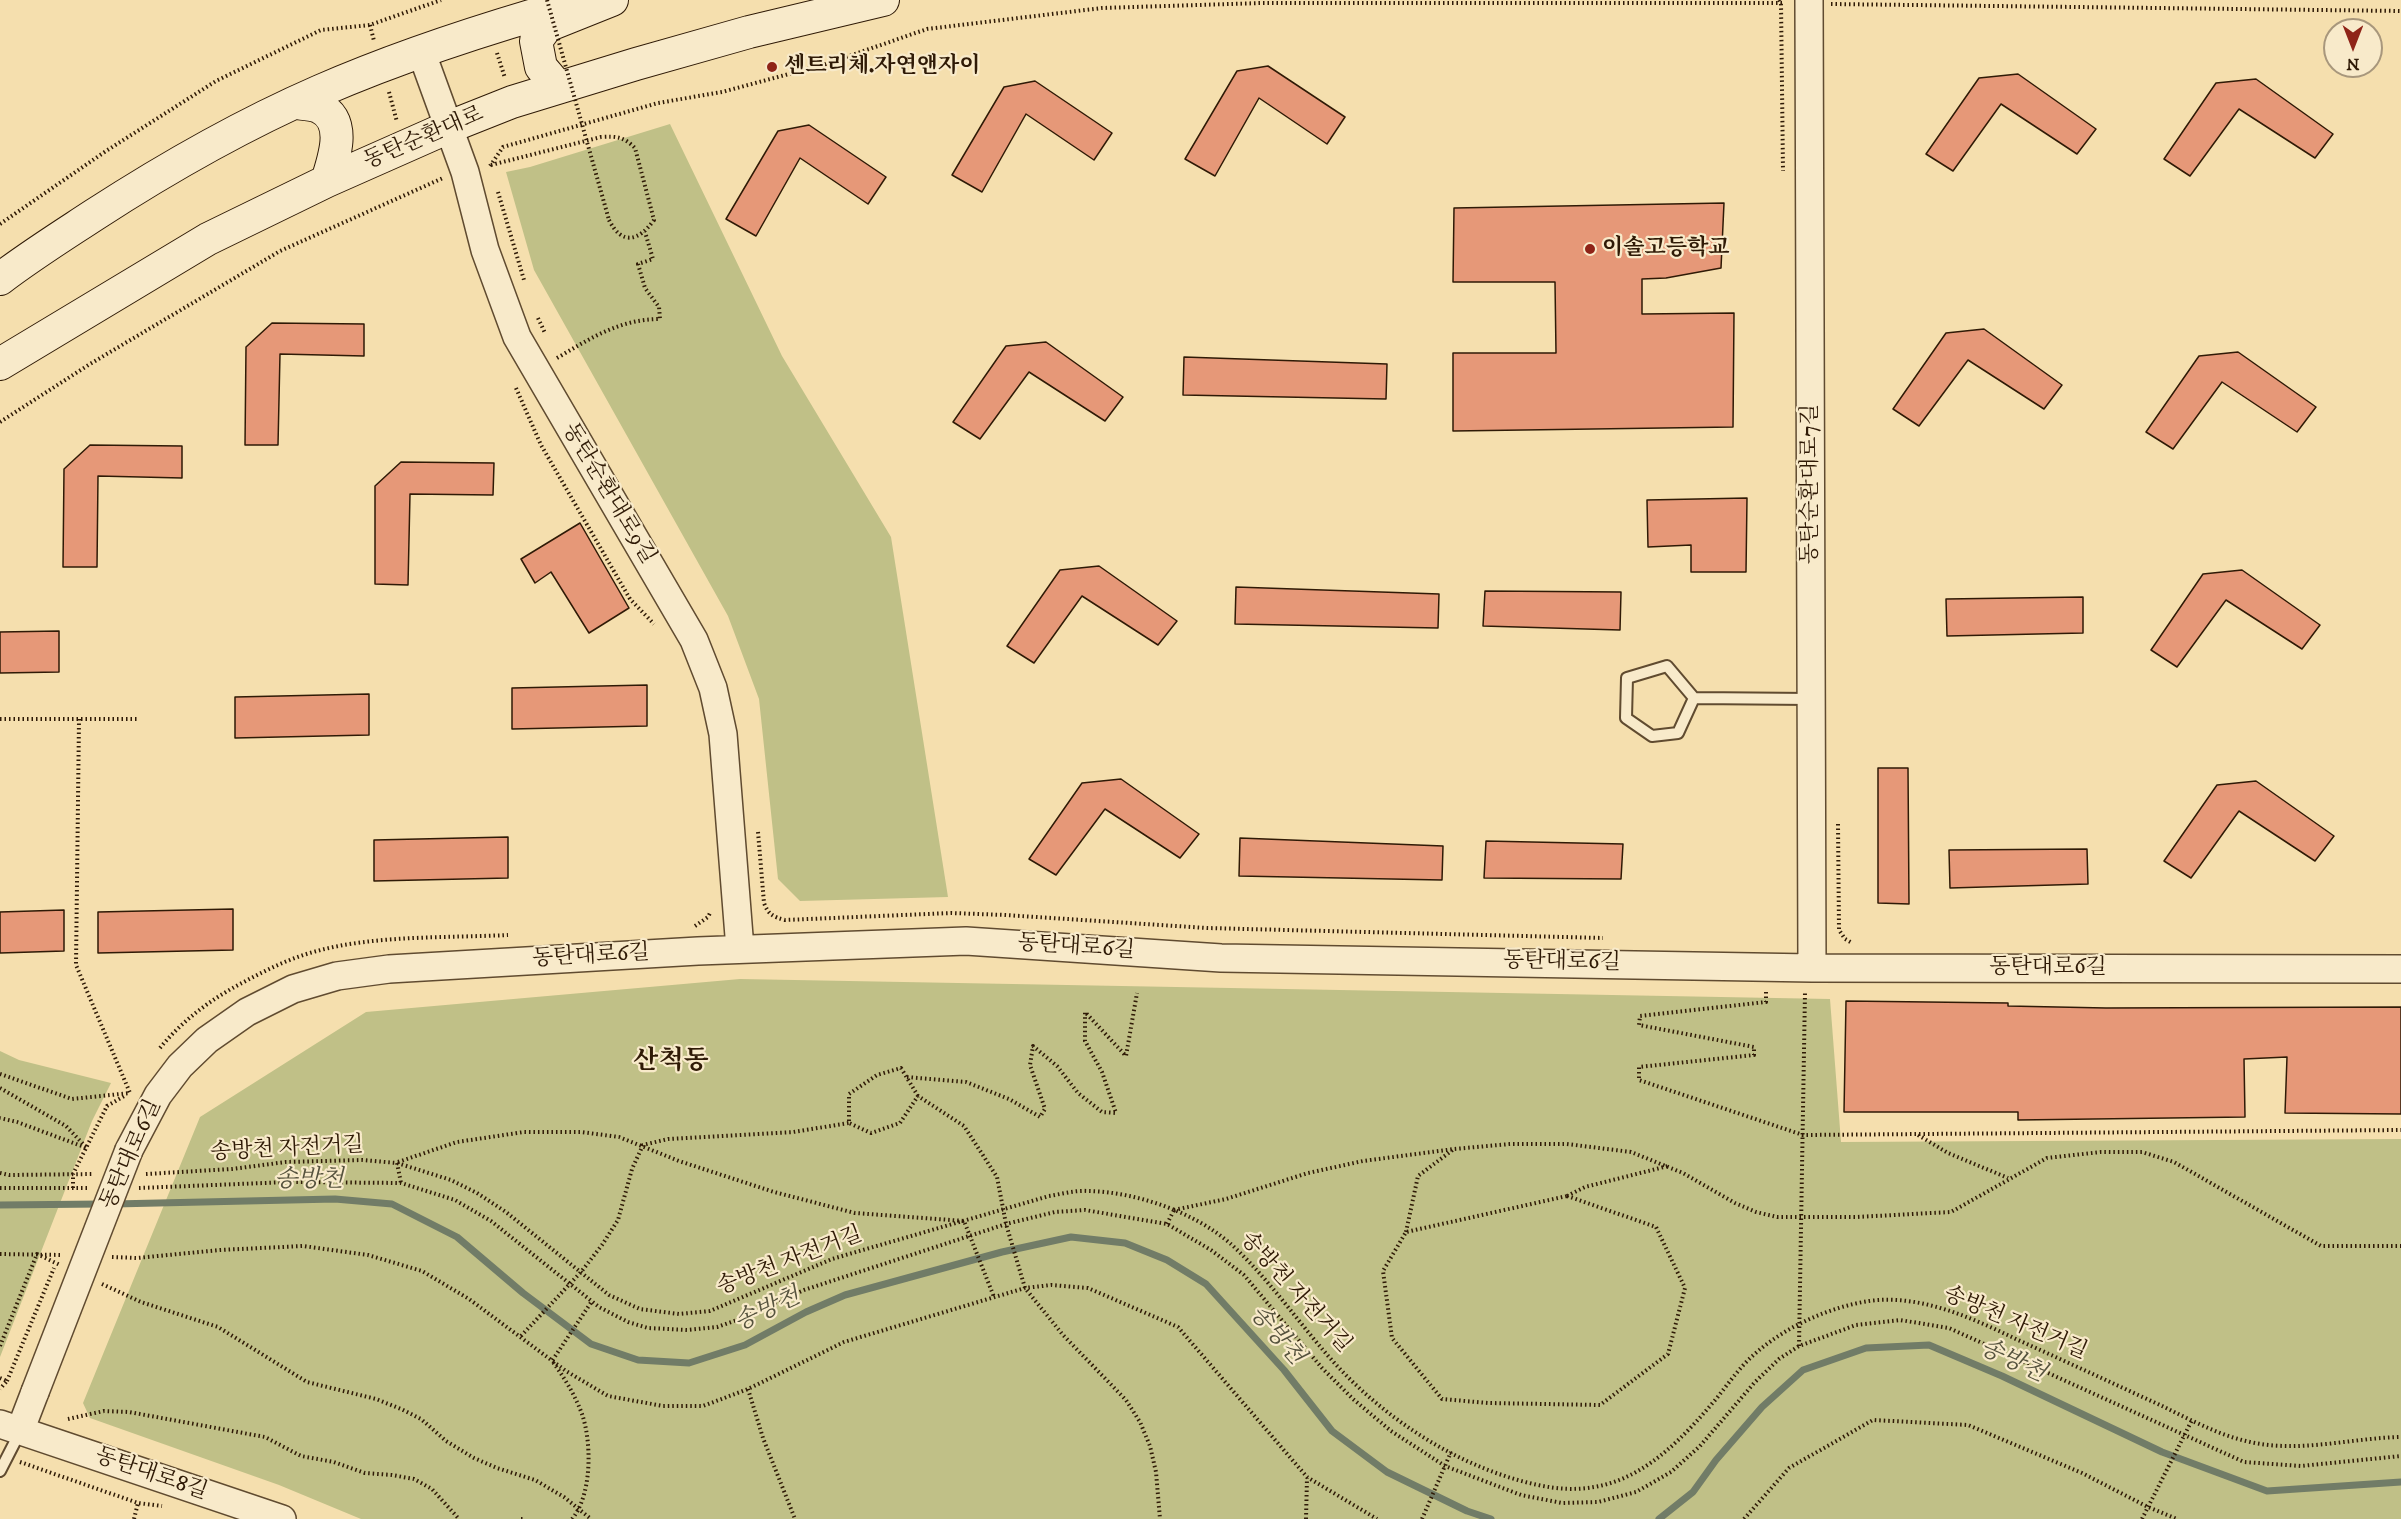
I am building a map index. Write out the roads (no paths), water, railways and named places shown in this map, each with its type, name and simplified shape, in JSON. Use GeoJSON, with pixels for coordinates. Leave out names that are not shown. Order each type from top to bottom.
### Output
{"type":"FeatureCollection","features":[{"type":"Feature","properties":{"kind":"main road"},"geometry":{"type":"LineString","coordinates":[[0,279],[123,196],[196,153],[295,103],[421,51],[489,27],[586,0]]}},
{"type":"Feature","properties":{"kind":"main road"},"geometry":{"type":"LineString","coordinates":[[558,87],[541,67],[536,41],[547,26],[612,0]]}},
{"type":"Feature","properties":{"kind":"main road","name":"동탄순환대로"},"geometry":{"type":"LineString","coordinates":[[0,364],[208,239],[327,181],[449,126],[558,87],[749,32],[883,0]]}},
{"type":"Feature","properties":{"kind":"main road"},"geometry":{"type":"LineString","coordinates":[[295,103],[318,106],[331,116],[336,130],[336,151],[327,181]]}},
{"type":"Feature","properties":{"kind":"street","name":"동탄순환대로7길"},"geometry":{"type":"LineString","coordinates":[[1809,0],[1811,699],[1809,980]]}},
{"type":"Feature","properties":{"kind":"street","name":"동탄순환대로9길"},"geometry":{"type":"LineString","coordinates":[[421,51],[465,172],[485,250],[517,337],[694,640],[713,688],[723,734],[740,949]]}},
{"type":"Feature","properties":{"kind":"street","name":"동탄대로6길"},"geometry":{"type":"LineString","coordinates":[[10,1428],[35,1392],[134,1162],[158,1095],[180,1066],[207,1040],[247,1012],[293,989],[336,976],[389,969],[740,949],[966,940],[1221,958],[1809,980],[2401,969]]}},
{"type":"Feature","properties":{"kind":"street","name":"동탄대로8길"},"geometry":{"type":"LineString","coordinates":[[10,1428],[282,1519]]}},
{"type":"Feature","properties":{"kind":"lane"},"geometry":{"type":"LineString","coordinates":[[1694,698],[1678,733],[1652,736],[1626,718],[1627,678],[1667,666],[1694,698],[1811,699]]}},
{"type":"Feature","properties":{"kind":"lane"},"geometry":{"type":"LineString","coordinates":[[0,1471],[7,1457],[10,1428]]}},
{"type":"Feature","properties":{"kind":"waterway","name":"송방천"},"geometry":{"type":"LineString","coordinates":[[114,1204],[335,1199],[392,1204],[457,1237],[523,1293],[591,1344],[638,1360],[689,1363],[745,1345],[806,1312],[845,1295],[1002,1252],[1071,1237],[1125,1243],[1167,1260],[1206,1284],[1284,1370],[1332,1431],[1387,1472],[1467,1511],[1491,1519]]}},
{"type":"Feature","properties":{"kind":"waterway","name":"송방천"},"geometry":{"type":"LineString","coordinates":[[0,1205],[102,1204]]}},
{"type":"Feature","properties":{"kind":"waterway","name":"송방천"},"geometry":{"type":"LineString","coordinates":[[1659,1519],[1693,1492],[1716,1460],[1762,1407],[1803,1370],[1866,1348],[1929,1345],[2002,1376],[2162,1452],[2267,1491],[2401,1482]]}},
{"type":"Feature","properties":{"kind":"place","name":"센트리체.자연앤자이"},"geometry":{"type":"Point","coordinates":[772,67]}},
{"type":"Feature","properties":{"kind":"place","name":"이솔고등학교"},"geometry":{"type":"Point","coordinates":[1590,249]}},
{"type":"Feature","properties":{"kind":"district","name":"산척동"},"geometry":{"type":"Point","coordinates":[671,1063]}}]}
